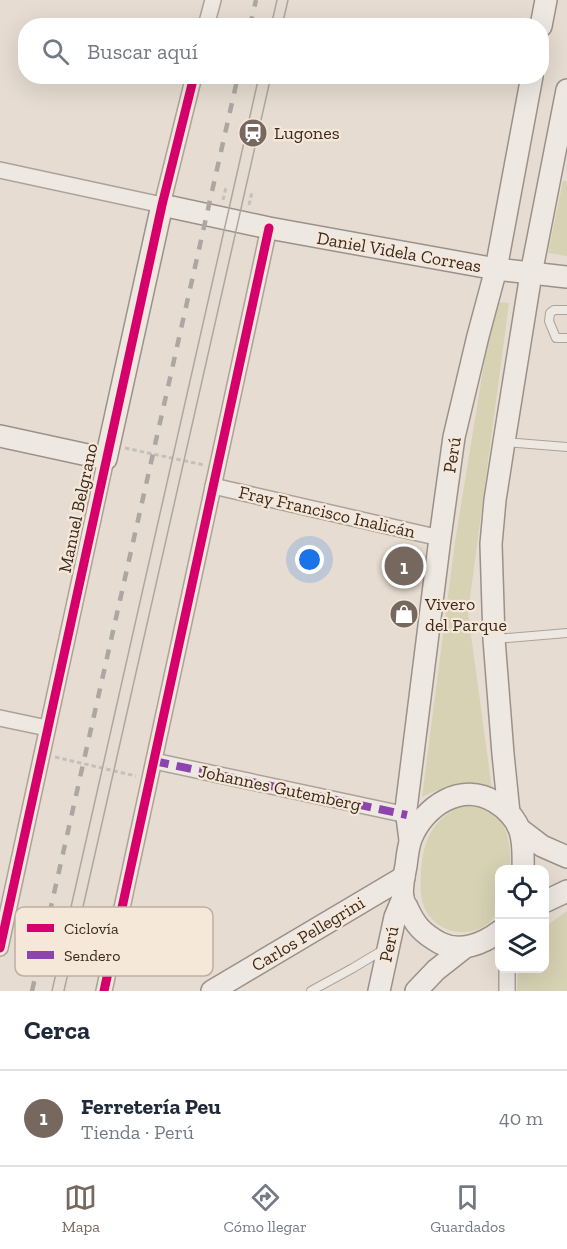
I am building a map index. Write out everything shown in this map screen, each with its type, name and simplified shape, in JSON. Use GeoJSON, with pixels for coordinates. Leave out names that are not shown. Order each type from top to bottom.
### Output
{"type":"FeatureCollection","features":[{"type":"Feature","properties":{"kind":"main road"},"geometry":{"type":"LineString","coordinates":[[543,18],[546,0]]}},
{"type":"Feature","properties":{"kind":"main road","name":"Perú"},"geometry":{"type":"LineString","coordinates":[[379,991],[395,917],[402,898],[410,840],[406,809],[454,437],[496,269],[531,84]]}},
{"type":"Feature","properties":{"kind":"main road"},"geometry":{"type":"LineString","coordinates":[[523,865],[523,844],[515,821],[503,754],[494,639],[491,544],[495,500],[531,274],[567,90]]}},
{"type":"Feature","properties":{"kind":"main road","name":"Daniel Videla Correas"},"geometry":{"type":"LineString","coordinates":[[162,205],[270,228],[496,269],[567,277]]}},
{"type":"Feature","properties":{"kind":"main road","name":"Manuel Belgrano"},"geometry":{"type":"LineString","coordinates":[[107,452],[162,205]]}},
{"type":"Feature","properties":{"kind":"main road"},"geometry":{"type":"LineString","coordinates":[[0,436],[107,452]]}},
{"type":"Feature","properties":{"kind":"main road"},"geometry":{"type":"LineString","coordinates":[[410,840],[431,810],[444,800],[454,796],[477,794],[490,798],[542,846],[567,857]]}},
{"type":"Feature","properties":{"kind":"main road","name":"Carlos Pellegrini"},"geometry":{"type":"LineString","coordinates":[[212,991],[404,877]]}},
{"type":"Feature","properties":{"kind":"main road"},"geometry":{"type":"LineString","coordinates":[[549,900],[567,891]]}},
{"type":"Feature","properties":{"kind":"main road"},"geometry":{"type":"LineString","coordinates":[[402,898],[413,920],[426,935],[445,945],[464,948]]}},
{"type":"Feature","properties":{"kind":"main road"},"geometry":{"type":"LineString","coordinates":[[416,991],[436,970],[464,948],[495,935]]}},
{"type":"Feature","properties":{"kind":"street"},"geometry":{"type":"LineString","coordinates":[[209,18],[213,0]]}},
{"type":"Feature","properties":{"kind":"street","name":"Manuel Belgrano"},"geometry":{"type":"LineString","coordinates":[[162,205],[192,84]]}},
{"type":"Feature","properties":{"kind":"street"},"geometry":{"type":"LineString","coordinates":[[0,170],[162,205]]}},
{"type":"Feature","properties":{"kind":"street"},"geometry":{"type":"LineString","coordinates":[[122,907],[270,228]]}},
{"type":"Feature","properties":{"kind":"street","name":"Manuel Belgrano"},"geometry":{"type":"LineString","coordinates":[[0,948],[3,914],[47,728],[107,452]]}},
{"type":"Feature","properties":{"kind":"street","name":"Fray Francisco Inalicán"},"geometry":{"type":"LineString","coordinates":[[213,486],[440,538]]}},
{"type":"Feature","properties":{"kind":"street"},"geometry":{"type":"LineString","coordinates":[[0,718],[47,728]]}},
{"type":"Feature","properties":{"kind":"street","name":"Johannes Gutemberg"},"geometry":{"type":"LineString","coordinates":[[154,761],[407,816]]}},
{"type":"Feature","properties":{"kind":"street"},"geometry":{"type":"LineString","coordinates":[[507,973],[507,991]]}},
{"type":"Feature","properties":{"kind":"street"},"geometry":{"type":"LineString","coordinates":[[104,991],[107,976]]}},
{"type":"Feature","properties":{"kind":"lane"},"geometry":{"type":"LineString","coordinates":[[567,310],[554,310],[550,313],[549,321],[556,338],[567,338]]}},
{"type":"Feature","properties":{"kind":"lane"},"geometry":{"type":"LineString","coordinates":[[504,442],[567,447]]}},
{"type":"Feature","properties":{"kind":"lane"},"geometry":{"type":"LineString","coordinates":[[494,639],[567,633]]}},
{"type":"Feature","properties":{"kind":"lane"},"geometry":{"type":"LineString","coordinates":[[311,991],[388,947]]}},
{"type":"Feature","properties":{"kind":"path"},"geometry":{"type":"LineString","coordinates":[[107,452],[217,468]]}},
{"type":"Feature","properties":{"kind":"path"},"geometry":{"type":"LineString","coordinates":[[41,754],[150,780]]}},
{"type":"Feature","properties":{"kind":"shaded area"},"geometry":{"type":"Polygon","coordinates":[[[563,181],[567,181],[567,256],[548,253],[563,181]]]}},
{"type":"Feature","properties":{"kind":"shaded area"},"geometry":{"type":"Polygon","coordinates":[[[494,302],[509,303],[468,613],[492,789],[464,785],[440,789],[422,797],[455,542],[494,302]]]}},
{"type":"Feature","properties":{"kind":"shaded area"},"geometry":{"type":"Polygon","coordinates":[[[468,804],[490,810],[504,826],[509,847],[510,865],[495,865],[495,915],[483,927],[473,931],[452,931],[442,927],[426,911],[421,893],[422,863],[427,840],[438,822],[456,809],[468,804]]]}},
{"type":"Feature","properties":{"kind":"shaded area"},"geometry":{"type":"Polygon","coordinates":[[[567,911],[567,991],[517,991],[518,973],[549,973],[549,924],[567,911]]]}},
{"type":"Feature","properties":{"kind":"tram line"},"geometry":{"type":"LineString","coordinates":[[273,18],[277,0]]}},
{"type":"Feature","properties":{"kind":"tram line"},"geometry":{"type":"LineString","coordinates":[[284,18],[288,0]]}},
{"type":"Feature","properties":{"kind":"tram line"},"geometry":{"type":"LineString","coordinates":[[71,907],[257,84]]}},
{"type":"Feature","properties":{"kind":"tram line"},"geometry":{"type":"LineString","coordinates":[[83,907],[269,84]]}},
{"type":"Feature","properties":{"kind":"tram line"},"geometry":{"type":"LineString","coordinates":[[52,991],[55,976]]}},
{"type":"Feature","properties":{"kind":"tram line"},"geometry":{"type":"LineString","coordinates":[[64,991],[67,976]]}},
{"type":"Feature","properties":{"kind":"railway"},"geometry":{"type":"LineString","coordinates":[[252,18],[256,0]]}},
{"type":"Feature","properties":{"kind":"railway"},"geometry":{"type":"LineString","coordinates":[[51,907],[236,84]]}},
{"type":"Feature","properties":{"kind":"railway"},"geometry":{"type":"LineString","coordinates":[[32,991],[35,976]]}},
{"type":"Feature","properties":{"kind":"marked path"},"geometry":{"type":"LineString","coordinates":[[154,761],[407,815]]}},
{"type":"Feature","properties":{"kind":"cycle path"},"geometry":{"type":"LineString","coordinates":[[0,948],[162,205],[192,84]]}},
{"type":"Feature","properties":{"kind":"cycle path"},"geometry":{"type":"LineString","coordinates":[[122,907],[269,228]]}},
{"type":"Feature","properties":{"kind":"cycle path"},"geometry":{"type":"LineString","coordinates":[[104,991],[107,976]]}},
{"type":"Feature","properties":{"kind":"place","name":"Lugones"},"geometry":{"type":"Point","coordinates":[253,133]}},
{"type":"Feature","properties":{"kind":"place","name":"Ferretería Peu"},"geometry":{"type":"Point","coordinates":[404,566]}},
{"type":"Feature","properties":{"kind":"place","name":"Vivero del Parque"},"geometry":{"type":"Point","coordinates":[404,614]}}]}
